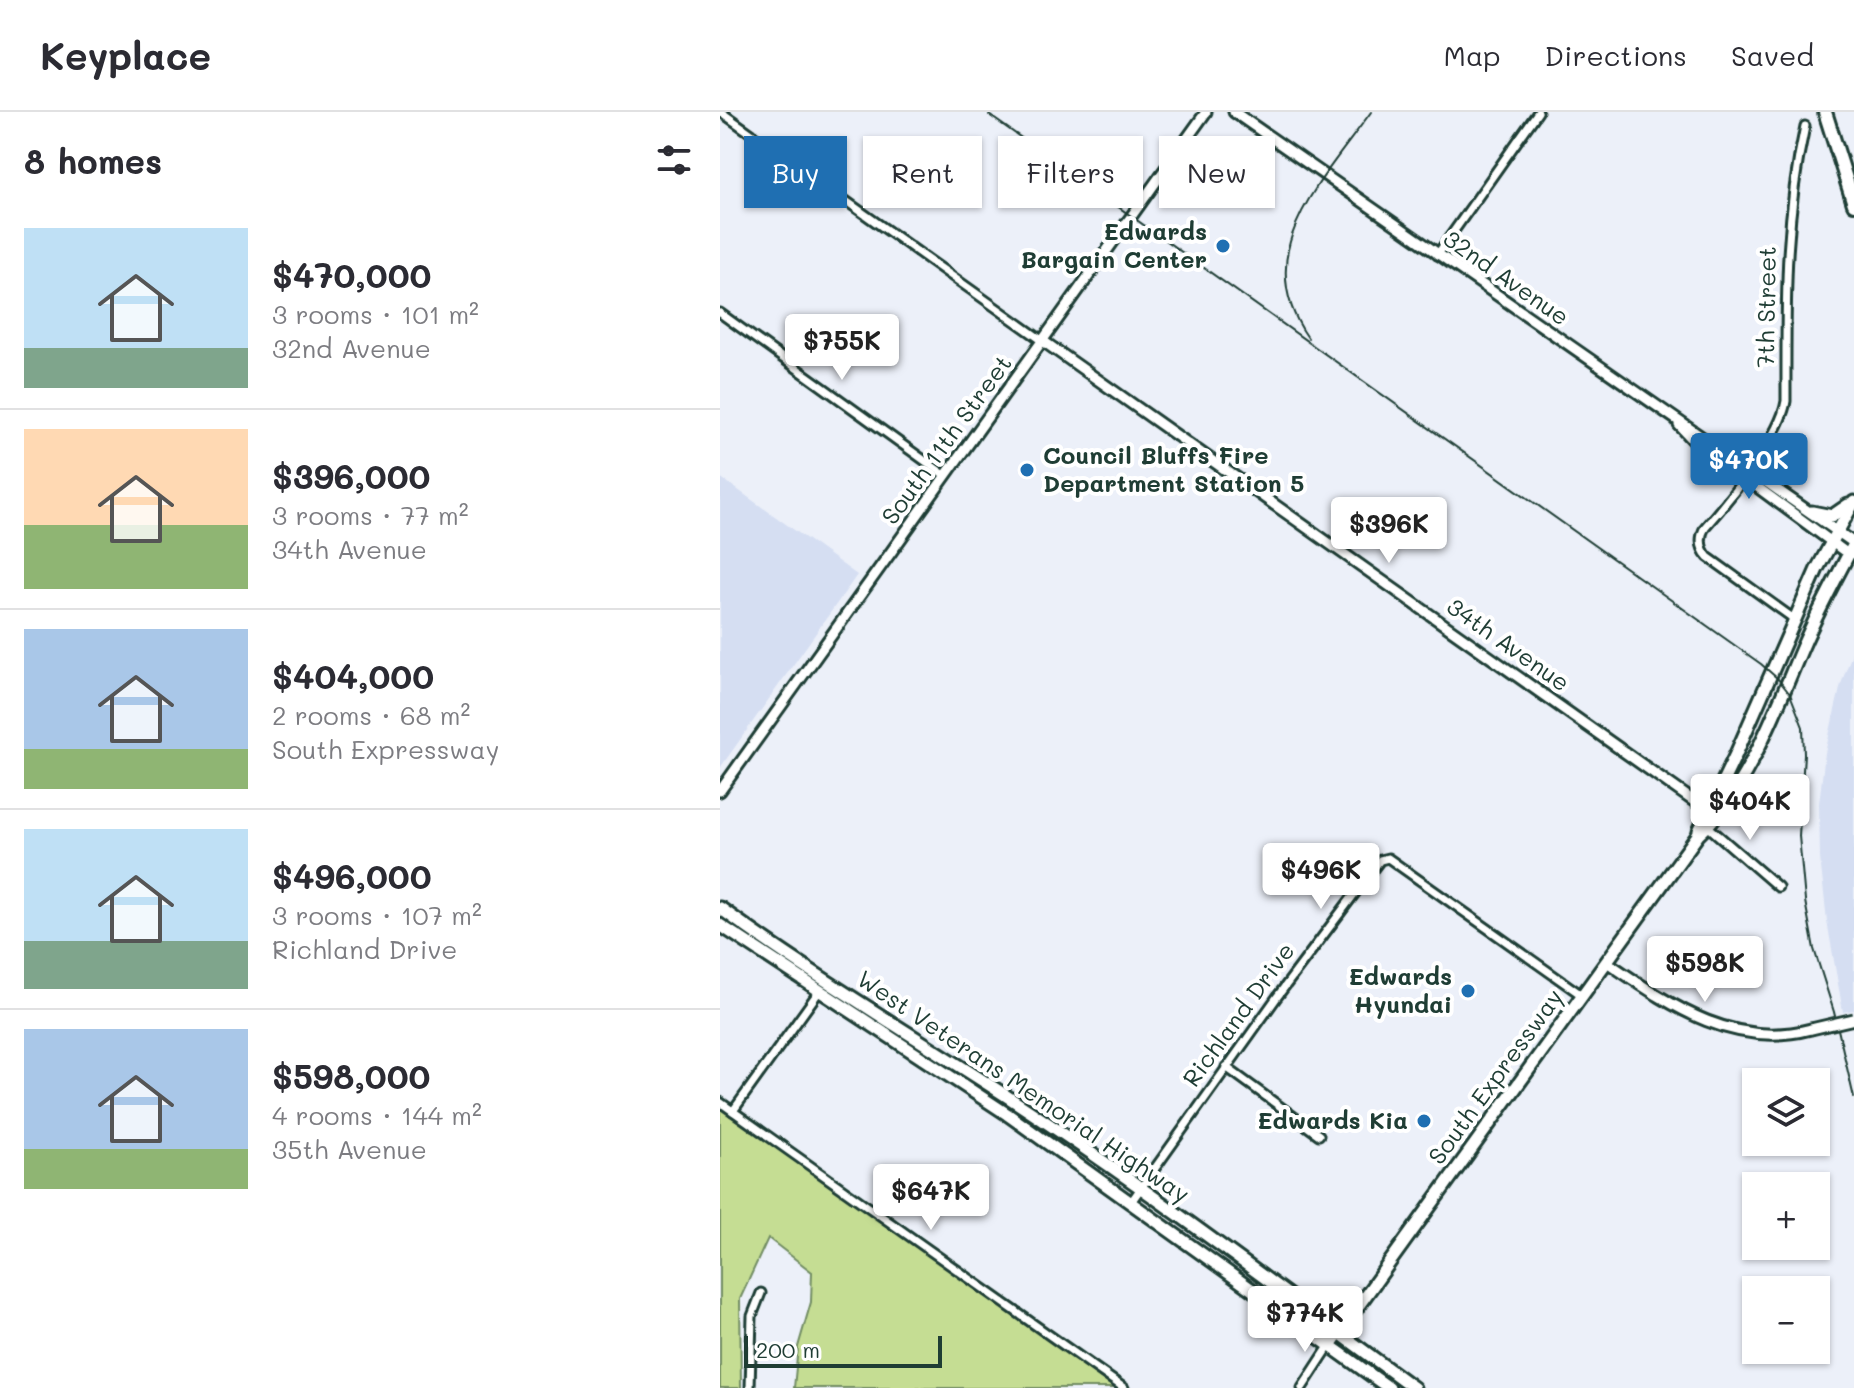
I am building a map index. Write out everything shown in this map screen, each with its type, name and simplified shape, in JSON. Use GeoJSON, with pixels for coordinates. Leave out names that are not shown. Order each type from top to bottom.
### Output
{"type":"FeatureCollection","features":[{"type":"Feature","properties":{"kind":"highway"},"geometry":{"type":"LineString","coordinates":[[1825,112],[1854,204]]}},
{"type":"Feature","properties":{"kind":"main road","name":"South Expressway"},"geometry":{"type":"LineString","coordinates":[[1330,1345],[1708,819],[1794,619],[1854,500]]}},
{"type":"Feature","properties":{"kind":"main road"},"geometry":{"type":"LineString","coordinates":[[1812,512],[1828,516],[1837,514],[1854,500]]}},
{"type":"Feature","properties":{"kind":"main road","name":"South Expressway"},"geometry":{"type":"LineString","coordinates":[[1708,819],[1735,788],[1766,729],[1813,623],[1853,550]]}},
{"type":"Feature","properties":{"kind":"main road","name":"West Veterans Memorial Highway"},"geometry":{"type":"LineString","coordinates":[[720,908],[826,981],[1015,1102],[1414,1388]]}},
{"type":"Feature","properties":{"kind":"main road","name":"West Veterans Memorial Highway"},"geometry":{"type":"LineString","coordinates":[[720,925],[1007,1114],[1389,1388]]}},
{"type":"Feature","properties":{"kind":"street"},"geometry":{"type":"LineString","coordinates":[[721,112],[1043,341]]}},
{"type":"Feature","properties":{"kind":"street","name":"South 11th Street"},"geometry":{"type":"LineString","coordinates":[[720,791],[1206,112]]}},
{"type":"Feature","properties":{"kind":"street","name":"32nd Avenue"},"geometry":{"type":"LineString","coordinates":[[1234,112],[1677,422],[1692,439],[1812,512],[1835,536]]}},
{"type":"Feature","properties":{"kind":"street"},"geometry":{"type":"LineString","coordinates":[[1437,255],[1538,112]]}},
{"type":"Feature","properties":{"kind":"street","name":"7th Street"},"geometry":{"type":"LineString","coordinates":[[1794,619],[1708,557],[1702,549],[1701,538],[1705,527],[1781,421],[1785,409],[1787,236],[1793,184],[1805,126]]}},
{"type":"Feature","properties":{"kind":"street"},"geometry":{"type":"LineString","coordinates":[[720,313],[946,476]]}},
{"type":"Feature","properties":{"kind":"street","name":"34th Avenue"},"geometry":{"type":"LineString","coordinates":[[1043,341],[1708,819]]}},
{"type":"Feature","properties":{"kind":"street","name":"32nd Avenue"},"geometry":{"type":"LineString","coordinates":[[1746,473],[1853,550]]}},
{"type":"Feature","properties":{"kind":"street"},"geometry":{"type":"LineString","coordinates":[[1708,819],[1778,887]]}},
{"type":"Feature","properties":{"kind":"street","name":"Richland Drive"},"geometry":{"type":"LineString","coordinates":[[1131,1202],[1360,883],[1383,858],[1388,858],[1583,996]]}},
{"type":"Feature","properties":{"kind":"street"},"geometry":{"type":"LineString","coordinates":[[1607,962],[1669,1004],[1713,1025],[1758,1034],[1795,1033],[1854,1019]]}},
{"type":"Feature","properties":{"kind":"street"},"geometry":{"type":"LineString","coordinates":[[733,1111],[826,981]]}},
{"type":"Feature","properties":{"kind":"street"},"geometry":{"type":"LineString","coordinates":[[1226,1067],[1319,1135]]}},
{"type":"Feature","properties":{"kind":"street"},"geometry":{"type":"LineString","coordinates":[[720,1102],[1124,1388]]}},
{"type":"Feature","properties":{"kind":"street"},"geometry":{"type":"LineString","coordinates":[[750,1388],[752,1316],[761,1293]]}},
{"type":"Feature","properties":{"kind":"street"},"geometry":{"type":"LineString","coordinates":[[1302,1388],[1330,1345]]}},
{"type":"Feature","properties":{"kind":"shaded area"},"geometry":{"type":"Polygon","coordinates":[[[720,477],[857,575],[720,768],[720,477]]]}},
{"type":"Feature","properties":{"kind":"shaded area"},"geometry":{"type":"Polygon","coordinates":[[[1854,648],[1854,1010],[1843,1012],[1827,921],[1820,858],[1819,803],[1825,753],[1841,684],[1854,648]]]}},
{"type":"Feature","properties":{"kind":"green space"},"geometry":{"type":"Polygon","coordinates":[[[720,1108],[1114,1388],[794,1388],[798,1347],[811,1302],[812,1272],[768,1238],[740,1299],[741,1388],[720,1388],[720,1108]]]}},
{"type":"Feature","properties":{"kind":"railway"},"geometry":{"type":"LineString","coordinates":[[1308,338],[1291,306],[1286,276],[1289,247],[1314,191],[1371,112]]}},
{"type":"Feature","properties":{"kind":"railway"},"geometry":{"type":"LineString","coordinates":[[989,115],[1778,679],[1790,694],[1803,727],[1799,836],[1805,901],[1814,949],[1834,1012],[1854,1098]]}},
{"type":"Feature","properties":{"kind":"place","name":"Edwards Bargain Center"},"geometry":{"type":"Point","coordinates":[1223,246]}},
{"type":"Feature","properties":{"kind":"place","name":"Council Bluffs Fire Department Station 5"},"geometry":{"type":"Point","coordinates":[1027,470]}},
{"type":"Feature","properties":{"kind":"place","name":"Edwards Hyundai"},"geometry":{"type":"Point","coordinates":[1468,991]}},
{"type":"Feature","properties":{"kind":"place","name":"Edwards Kia"},"geometry":{"type":"Point","coordinates":[1424,1121]}}]}
